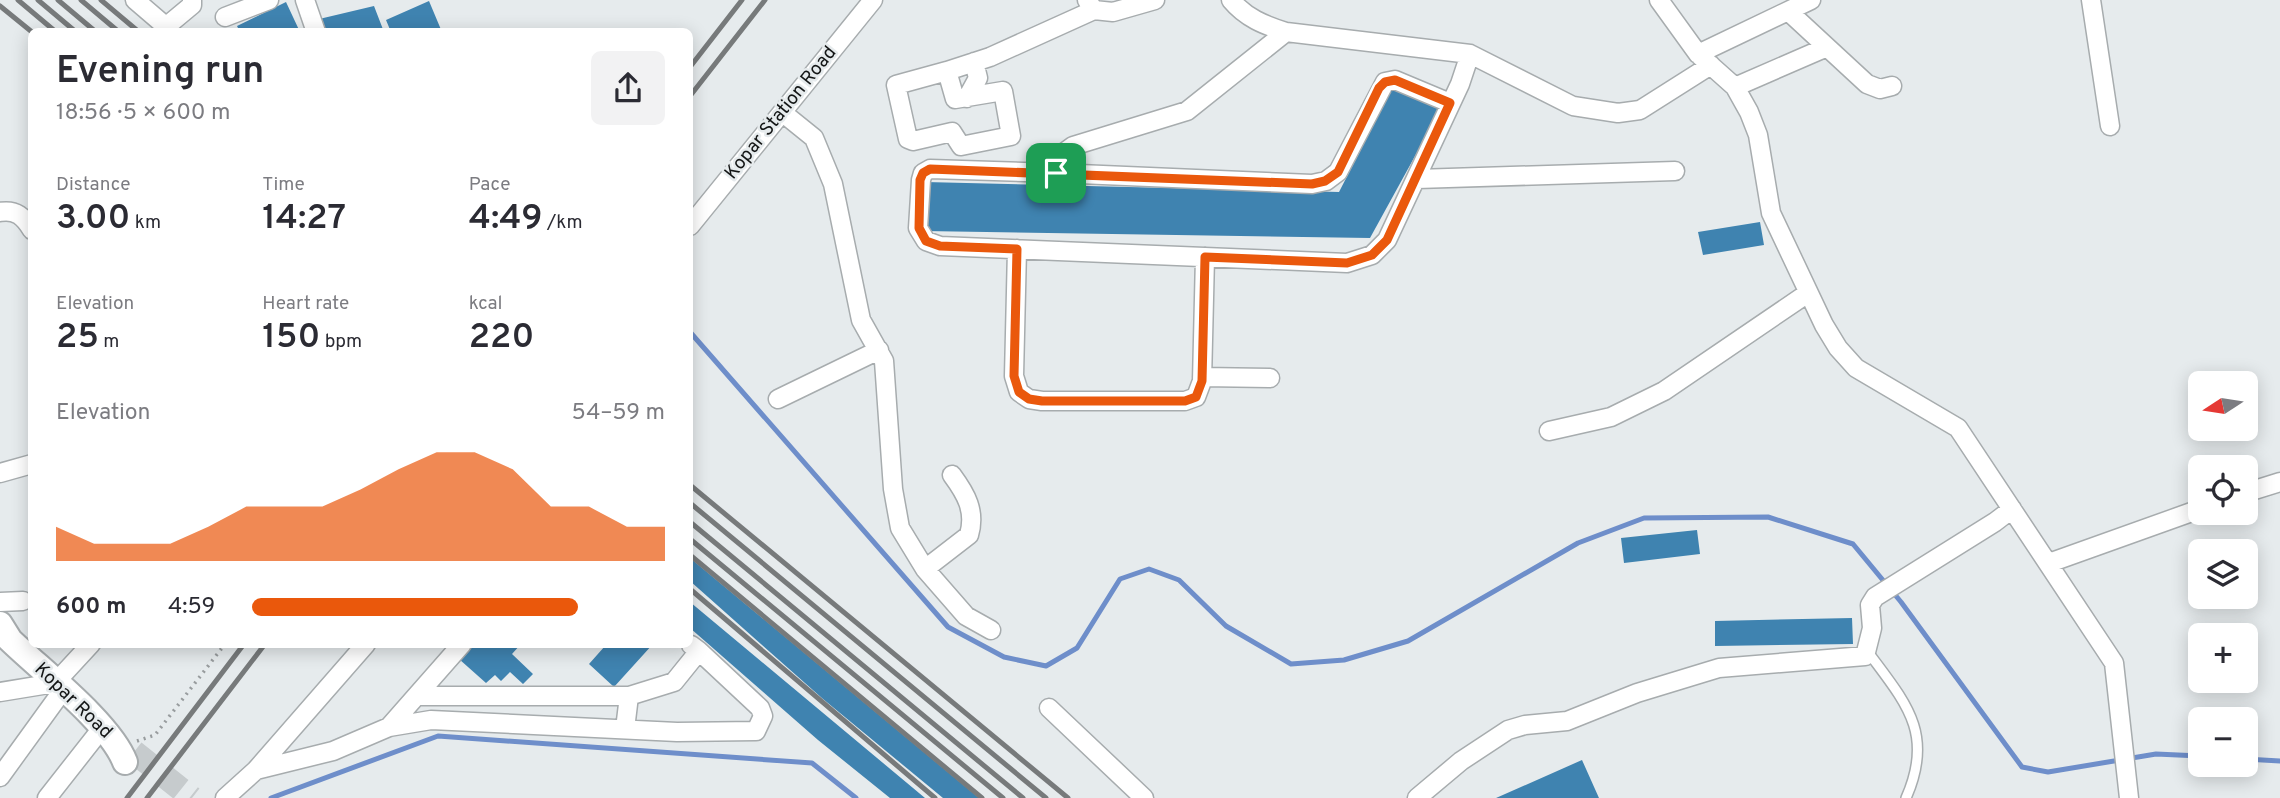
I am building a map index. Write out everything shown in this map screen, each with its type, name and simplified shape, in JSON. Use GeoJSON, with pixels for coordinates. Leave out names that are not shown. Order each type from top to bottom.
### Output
{"type":"FeatureCollection","features":[{"type":"Feature","properties":{"kind":"street"},"geometry":{"type":"LineString","coordinates":[[135,0],[163,24],[168,25],[192,5],[192,0]]}},
{"type":"Feature","properties":{"kind":"street"},"geometry":{"type":"LineString","coordinates":[[225,17],[269,0]]}},
{"type":"Feature","properties":{"kind":"street"},"geometry":{"type":"LineString","coordinates":[[305,0],[315,28]]}},
{"type":"Feature","properties":{"kind":"street","name":"Kopar Station Road"},"geometry":{"type":"LineString","coordinates":[[693,222],[873,0]]}},
{"type":"Feature","properties":{"kind":"street"},"geometry":{"type":"LineString","coordinates":[[947,71],[953,96],[958,99],[1003,91],[1011,136],[961,146],[952,132],[913,141],[908,139],[896,85],[974,62],[1090,5],[1113,12],[1155,0]]}},
{"type":"Feature","properties":{"kind":"street"},"geometry":{"type":"LineString","coordinates":[[1231,0],[1241,13],[1286,32],[1470,54],[1573,106],[1618,113],[1640,110],[1705,60],[1811,0]]}},
{"type":"Feature","properties":{"kind":"street"},"geometry":{"type":"LineString","coordinates":[[1659,0],[1705,60],[1735,87],[1749,112],[1758,135],[1771,213],[1808,293],[1838,348],[1856,368],[1958,428],[2114,663],[2129,798]]}},
{"type":"Feature","properties":{"kind":"street"},"geometry":{"type":"LineString","coordinates":[[2091,0],[2110,126]]}},
{"type":"Feature","properties":{"kind":"street"},"geometry":{"type":"LineString","coordinates":[[1788,11],[1873,87],[1880,89],[1892,86]]}},
{"type":"Feature","properties":{"kind":"street"},"geometry":{"type":"LineString","coordinates":[[1056,173],[1062,154],[1073,146],[1187,111],[1286,32]]}},
{"type":"Feature","properties":{"kind":"street"},"geometry":{"type":"LineString","coordinates":[[1735,87],[1827,47]]}},
{"type":"Feature","properties":{"kind":"street"},"geometry":{"type":"LineString","coordinates":[[1450,103],[1395,80],[1385,82],[1338,172],[1325,181],[1312,184],[930,169],[923,173],[919,228],[926,241],[940,246],[1347,263],[1372,255],[1387,240],[1460,84],[1470,54]]}},
{"type":"Feature","properties":{"kind":"street"},"geometry":{"type":"LineString","coordinates":[[967,98],[978,78],[974,62]]}},
{"type":"Feature","properties":{"kind":"street"},"geometry":{"type":"LineString","coordinates":[[783,113],[814,138],[833,184],[861,320],[884,361],[893,489],[900,528],[925,569],[966,616],[991,630]]}},
{"type":"Feature","properties":{"kind":"street"},"geometry":{"type":"LineString","coordinates":[[1417,179],[1675,171]]}},
{"type":"Feature","properties":{"kind":"street"},"geometry":{"type":"LineString","coordinates":[[0,212],[9,210],[24,217],[28,224]]}},
{"type":"Feature","properties":{"kind":"street"},"geometry":{"type":"LineString","coordinates":[[1017,249],[1014,376],[1019,392],[1029,399],[1042,401],[1185,401],[1196,397],[1202,377],[1205,257]]}},
{"type":"Feature","properties":{"kind":"street"},"geometry":{"type":"LineString","coordinates":[[1549,430],[1611,417],[1664,391],[1808,293]]}},
{"type":"Feature","properties":{"kind":"street"},"geometry":{"type":"LineString","coordinates":[[778,399],[879,350]]}},
{"type":"Feature","properties":{"kind":"street"},"geometry":{"type":"LineString","coordinates":[[1202,377],[1270,378]]}},
{"type":"Feature","properties":{"kind":"street"},"geometry":{"type":"LineString","coordinates":[[0,474],[28,465]]}},
{"type":"Feature","properties":{"kind":"street"},"geometry":{"type":"LineString","coordinates":[[925,569],[969,535],[971,530],[969,503],[952,475]]}},
{"type":"Feature","properties":{"kind":"street"},"geometry":{"type":"LineString","coordinates":[[2258,489],[2280,482]]}},
{"type":"Feature","properties":{"kind":"street"},"geometry":{"type":"LineString","coordinates":[[1417,798],[1461,761],[1517,727],[1567,721],[1637,693],[1719,668],[1859,657],[1868,652],[1872,628],[1870,605],[1875,597],[2012,509]]}},
{"type":"Feature","properties":{"kind":"street"},"geometry":{"type":"LineString","coordinates":[[2049,564],[2188,513]]}},
{"type":"Feature","properties":{"kind":"street"},"geometry":{"type":"LineString","coordinates":[[0,602],[23,601]]}},
{"type":"Feature","properties":{"kind":"street","name":"Kopar Road"},"geometry":{"type":"LineString","coordinates":[[0,624],[10,640],[102,727],[126,754]]}},
{"type":"Feature","properties":{"kind":"street"},"geometry":{"type":"LineString","coordinates":[[0,777],[88,648]]}},
{"type":"Feature","properties":{"kind":"street"},"geometry":{"type":"LineString","coordinates":[[225,798],[256,770],[363,648]]}},
{"type":"Feature","properties":{"kind":"street"},"geometry":{"type":"LineString","coordinates":[[389,727],[458,648]]}},
{"type":"Feature","properties":{"kind":"street"},"geometry":{"type":"LineString","coordinates":[[256,770],[333,751],[389,727],[431,720],[625,729],[756,731],[763,716],[760,708],[694,648],[674,682],[629,696],[416,696]]}},
{"type":"Feature","properties":{"kind":"street"},"geometry":{"type":"LineString","coordinates":[[0,692],[59,687]]}},
{"type":"Feature","properties":{"kind":"street"},"geometry":{"type":"LineString","coordinates":[[625,729],[629,696]]}},
{"type":"Feature","properties":{"kind":"street"},"geometry":{"type":"LineString","coordinates":[[1049,708],[1144,798]]}},
{"type":"Feature","properties":{"kind":"street"},"geometry":{"type":"LineString","coordinates":[[47,798],[102,727]]}},
{"type":"Feature","properties":{"kind":"lane"},"geometry":{"type":"LineString","coordinates":[[1868,652],[1906,703],[1914,721],[1918,765],[1906,798]]}},
{"type":"Feature","properties":{"kind":"path"},"geometry":{"type":"LineString","coordinates":[[155,735],[222,648]]}},
{"type":"Feature","properties":{"kind":"building"},"geometry":{"type":"Polygon","coordinates":[[[429,1],[440,28],[389,28],[386,20],[429,1]]]}},
{"type":"Feature","properties":{"kind":"building"},"geometry":{"type":"Polygon","coordinates":[[[286,2],[298,28],[238,28],[237,26],[286,2]]]}},
{"type":"Feature","properties":{"kind":"building"},"geometry":{"type":"Polygon","coordinates":[[[374,6],[382,28],[318,28],[315,20],[374,6]]]}},
{"type":"Feature","properties":{"kind":"building"},"geometry":{"type":"Polygon","coordinates":[[[1392,89],[1442,107],[1370,238],[923,231],[925,182],[1339,192],[1392,89]]]}},
{"type":"Feature","properties":{"kind":"building"},"geometry":{"type":"Polygon","coordinates":[[[1760,222],[1764,245],[1703,255],[1698,232],[1760,222]]]}},
{"type":"Feature","properties":{"kind":"building"},"geometry":{"type":"Polygon","coordinates":[[[1697,530],[1700,554],[1624,563],[1621,538],[1697,530]]]}},
{"type":"Feature","properties":{"kind":"building"},"geometry":{"type":"Polygon","coordinates":[[[693,560],[979,798],[943,798],[823,699],[693,584],[693,560]]]}},
{"type":"Feature","properties":{"kind":"building"},"geometry":{"type":"Polygon","coordinates":[[[693,605],[925,798],[890,798],[818,740],[693,631],[693,605]]]}},
{"type":"Feature","properties":{"kind":"building"},"geometry":{"type":"Polygon","coordinates":[[[1852,618],[1853,644],[1715,646],[1715,621],[1852,618]]]}},
{"type":"Feature","properties":{"kind":"building"},"geometry":{"type":"Polygon","coordinates":[[[468,648],[517,648],[512,654],[533,674],[523,684],[510,672],[501,681],[495,675],[486,683],[459,659],[468,648]]]}},
{"type":"Feature","properties":{"kind":"building"},"geometry":{"type":"Polygon","coordinates":[[[603,648],[649,648],[614,687],[589,664],[603,648]]]}},
{"type":"Feature","properties":{"kind":"building"},"geometry":{"type":"Polygon","coordinates":[[[1582,760],[1599,798],[1496,798],[1582,760]]]}},
{"type":"Feature","properties":{"kind":"waterway"},"geometry":{"type":"LineString","coordinates":[[693,335],[948,627],[1004,657],[1046,666],[1077,648],[1120,579],[1149,569],[1179,580],[1226,626],[1291,664],[1344,660],[1408,641],[1578,543],[1644,518],[1768,517],[1853,544],[1901,602],[2022,767],[2048,772],[2156,754],[2188,755]]}},
{"type":"Feature","properties":{"kind":"waterway"},"geometry":{"type":"LineString","coordinates":[[271,798],[438,736],[812,763],[856,798]]}},
{"type":"Feature","properties":{"kind":"waterway"},"geometry":{"type":"LineString","coordinates":[[2258,760],[2280,761]]}},
{"type":"Feature","properties":{"kind":"tunnel"},"geometry":{"type":"LineString","coordinates":[[134,752],[192,798]]}},
{"type":"Feature","properties":{"kind":"railway"},"geometry":{"type":"LineString","coordinates":[[18,0],[51,28]]}},
{"type":"Feature","properties":{"kind":"railway"},"geometry":{"type":"LineString","coordinates":[[38,0],[71,28]]}},
{"type":"Feature","properties":{"kind":"railway"},"geometry":{"type":"LineString","coordinates":[[58,0],[91,28]]}},
{"type":"Feature","properties":{"kind":"railway"},"geometry":{"type":"LineString","coordinates":[[81,0],[114,28]]}},
{"type":"Feature","properties":{"kind":"railway"},"geometry":{"type":"LineString","coordinates":[[101,0],[134,28]]}},
{"type":"Feature","properties":{"kind":"railway"},"geometry":{"type":"LineString","coordinates":[[693,63],[742,0]]}},
{"type":"Feature","properties":{"kind":"railway"},"geometry":{"type":"LineString","coordinates":[[693,92],[765,0]]}},
{"type":"Feature","properties":{"kind":"railway"},"geometry":{"type":"LineString","coordinates":[[0,6],[28,29]]}},
{"type":"Feature","properties":{"kind":"railway"},"geometry":{"type":"LineString","coordinates":[[693,487],[1068,798]]}},
{"type":"Feature","properties":{"kind":"railway"},"geometry":{"type":"LineString","coordinates":[[693,505],[1046,798]]}},
{"type":"Feature","properties":{"kind":"railway"},"geometry":{"type":"LineString","coordinates":[[693,524],[1023,798]]}},
{"type":"Feature","properties":{"kind":"railway"},"geometry":{"type":"LineString","coordinates":[[693,541],[1003,798]]}},
{"type":"Feature","properties":{"kind":"railway"},"geometry":{"type":"LineString","coordinates":[[693,557],[982,798]]}},
{"type":"Feature","properties":{"kind":"railway"},"geometry":{"type":"LineString","coordinates":[[693,592],[935,798]]}},
{"type":"Feature","properties":{"kind":"railway"},"geometry":{"type":"LineString","coordinates":[[127,798],[241,648]]}},
{"type":"Feature","properties":{"kind":"railway"},"geometry":{"type":"LineString","coordinates":[[147,798],[262,648]]}},
{"type":"Feature","properties":{"kind":"route"},"geometry":{"type":"LineString","coordinates":[[1395,80],[1450,103],[1387,240],[1372,255],[1347,263],[1205,257],[1202,381],[1196,397],[1185,401],[1029,399],[1019,392],[1014,376],[1017,249],[940,246],[926,241],[919,228],[920,180],[923,173],[930,169],[1056,173],[1312,184],[1325,181],[1338,172],[1379,88],[1385,82],[1395,80]]}}]}
